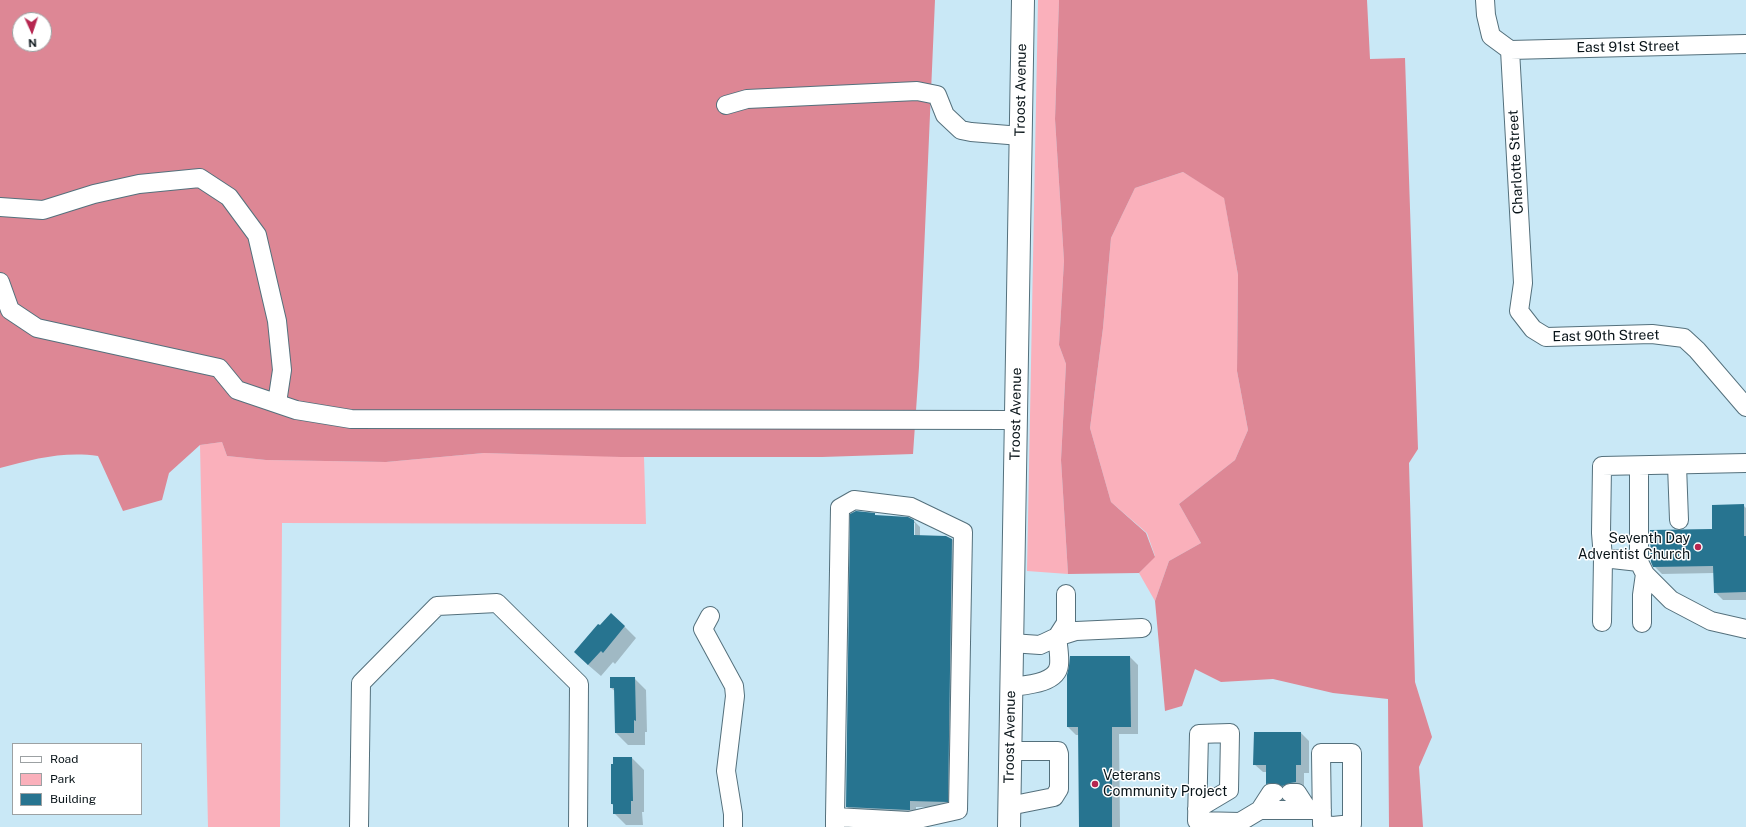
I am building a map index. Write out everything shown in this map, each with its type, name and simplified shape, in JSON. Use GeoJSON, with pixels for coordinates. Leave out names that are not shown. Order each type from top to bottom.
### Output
{"type":"FeatureCollection","features":[{"type":"Feature","properties":{"kind":"main road","name":"Troost Avenue"},"geometry":{"type":"LineString","coordinates":[[1009,817],[1023,0]]}},
{"type":"Feature","properties":{"kind":"street"},"geometry":{"type":"LineString","coordinates":[[1485,0],[1486,15],[1491,36],[1510,50]]}},
{"type":"Feature","properties":{"kind":"street","name":"East 91st Street"},"geometry":{"type":"LineString","coordinates":[[1510,50],[1746,44]]}},
{"type":"Feature","properties":{"kind":"street","name":"Charlotte Street"},"geometry":{"type":"LineString","coordinates":[[1510,50],[1523,283],[1519,311],[1532,329]]}},
{"type":"Feature","properties":{"kind":"street"},"geometry":{"type":"LineString","coordinates":[[726,105],[747,98],[917,90],[937,95],[946,115],[961,130],[1021,136]]}},
{"type":"Feature","properties":{"kind":"street"},"geometry":{"type":"LineString","coordinates":[[0,208],[43,210],[94,194],[139,184],[200,178],[229,197],[256,235],[277,321],[282,370],[277,403]]}},
{"type":"Feature","properties":{"kind":"street"},"geometry":{"type":"LineString","coordinates":[[0,282],[10,310],[37,328],[219,368],[237,390],[296,410],[351,419],[1016,420]]}},
{"type":"Feature","properties":{"kind":"street","name":"East 90th Street"},"geometry":{"type":"LineString","coordinates":[[1532,329],[1546,337],[1652,334],[1684,338],[1697,350],[1746,407]]}},
{"type":"Feature","properties":{"kind":"street"},"geometry":{"type":"LineString","coordinates":[[1602,622],[1602,466],[1746,463]]}},
{"type":"Feature","properties":{"kind":"street"},"geometry":{"type":"LineString","coordinates":[[1677,465],[1679,520]]}},
{"type":"Feature","properties":{"kind":"street"},"geometry":{"type":"LineString","coordinates":[[1639,466],[1642,623]]}},
{"type":"Feature","properties":{"kind":"street"},"geometry":{"type":"LineString","coordinates":[[854,500],[911,507],[963,532],[958,810],[909,821],[835,822],[840,508],[854,500]]}},
{"type":"Feature","properties":{"kind":"street"},"geometry":{"type":"LineString","coordinates":[[1603,558],[1642,568],[1671,600],[1711,621],[1746,629]]}},
{"type":"Feature","properties":{"kind":"street"},"geometry":{"type":"LineString","coordinates":[[1011,687],[1040,682],[1056,673],[1059,666],[1057,637],[1066,623],[1066,594]]}},
{"type":"Feature","properties":{"kind":"street"},"geometry":{"type":"LineString","coordinates":[[359,827],[361,683],[437,606],[497,604],[579,684],[578,827]]}},
{"type":"Feature","properties":{"kind":"street"},"geometry":{"type":"LineString","coordinates":[[710,616],[703,629],[734,686],[736,696],[726,770],[733,814],[733,827]]}},
{"type":"Feature","properties":{"kind":"street"},"geometry":{"type":"LineString","coordinates":[[1011,642],[1040,645],[1057,637],[1076,631],[1142,628]]}},
{"type":"Feature","properties":{"kind":"street"},"geometry":{"type":"LineString","coordinates":[[1009,751],[1058,751],[1059,789],[1054,796],[1009,817]]}},
{"type":"Feature","properties":{"kind":"street"},"geometry":{"type":"LineString","coordinates":[[1198,809],[1197,821],[1240,822],[1260,810],[1271,793],[1297,793],[1315,810],[1322,824],[1333,827],[1352,824],[1352,753],[1321,753],[1315,810]]}},
{"type":"Feature","properties":{"kind":"street"},"geometry":{"type":"LineString","coordinates":[[1260,810],[1315,810]]}},
{"type":"Feature","properties":{"kind":"green space"},"geometry":{"type":"Polygon","coordinates":[[[1038,0],[1059,0],[1055,119],[1064,261],[1059,345],[1066,364],[1061,460],[1068,574],[1027,571],[1038,0]]]}},
{"type":"Feature","properties":{"kind":"green space"},"geometry":{"type":"Polygon","coordinates":[[[1183,172],[1224,197],[1238,275],[1237,371],[1248,430],[1235,460],[1179,504],[1201,543],[1169,561],[1155,601],[1139,573],[1155,556],[1147,533],[1111,502],[1090,428],[1103,328],[1111,238],[1135,188],[1183,172]]]}},
{"type":"Feature","properties":{"kind":"green space"},"geometry":{"type":"Polygon","coordinates":[[[222,442],[227,456],[266,460],[386,462],[484,453],[644,457],[646,524],[282,523],[280,827],[208,827],[200,445],[222,442]]]}},
{"type":"Feature","properties":{"kind":"shaded area"},"geometry":{"type":"Polygon","coordinates":[[[0,0],[935,0],[919,367],[913,454],[822,457],[621,457],[484,453],[386,462],[266,460],[227,456],[222,442],[200,445],[169,473],[162,500],[123,511],[98,456],[73,454],[37,459],[0,468],[0,0]]]}},
{"type":"Feature","properties":{"kind":"shaded area"},"geometry":{"type":"Polygon","coordinates":[[[1059,0],[1367,0],[1370,59],[1405,58],[1418,449],[1409,463],[1415,682],[1432,737],[1419,767],[1423,827],[1389,827],[1388,699],[1333,693],[1273,679],[1221,682],[1195,669],[1182,706],[1165,711],[1155,601],[1169,561],[1201,543],[1179,504],[1235,460],[1248,430],[1237,371],[1238,275],[1224,198],[1183,172],[1135,188],[1111,238],[1103,328],[1090,428],[1111,502],[1146,533],[1155,557],[1139,573],[1068,574],[1061,460],[1066,364],[1059,345],[1064,261],[1055,119],[1059,0]]]}},
{"type":"Feature","properties":{"kind":"building","name":"Seventh Day Adventist Church"},"geometry":{"type":"Polygon","coordinates":[[[1744,504],[1744,536],[1746,536],[1746,592],[1714,593],[1713,566],[1653,567],[1651,562],[1650,530],[1712,529],[1712,505],[1744,504]]]}},
{"type":"Feature","properties":{"kind":"building"},"geometry":{"type":"Polygon","coordinates":[[[856,511],[875,513],[875,515],[908,517],[914,520],[914,535],[946,536],[952,539],[948,802],[910,801],[910,810],[846,807],[850,514],[856,511]]]}},
{"type":"Feature","properties":{"kind":"building"},"geometry":{"type":"Polygon","coordinates":[[[611,613],[625,626],[603,653],[601,651],[588,665],[574,652],[598,624],[600,625],[611,613]]]}},
{"type":"Feature","properties":{"kind":"building"},"geometry":{"type":"Polygon","coordinates":[[[1070,656],[1130,656],[1131,727],[1112,727],[1112,827],[1079,827],[1078,727],[1067,727],[1067,675],[1070,656]]]}},
{"type":"Feature","properties":{"kind":"building"},"geometry":{"type":"Polygon","coordinates":[[[610,677],[635,677],[636,721],[634,720],[634,733],[615,733],[614,688],[610,688],[610,677]]]}},
{"type":"Feature","properties":{"kind":"building"},"geometry":{"type":"Polygon","coordinates":[[[1254,732],[1301,732],[1301,765],[1296,765],[1296,782],[1282,786],[1275,783],[1266,784],[1266,765],[1253,765],[1254,732]]]}},
{"type":"Feature","properties":{"kind":"building"},"geometry":{"type":"Polygon","coordinates":[[[613,757],[632,757],[633,801],[631,801],[631,814],[613,814],[613,804],[611,804],[611,764],[613,764],[613,757]]]}},
{"type":"Feature","properties":{"kind":"place","name":"Seventh Day Adventist Church"},"geometry":{"type":"Point","coordinates":[1698,547]}},
{"type":"Feature","properties":{"kind":"place","name":"Veterans Community Project"},"geometry":{"type":"Point","coordinates":[1095,784]}}]}
